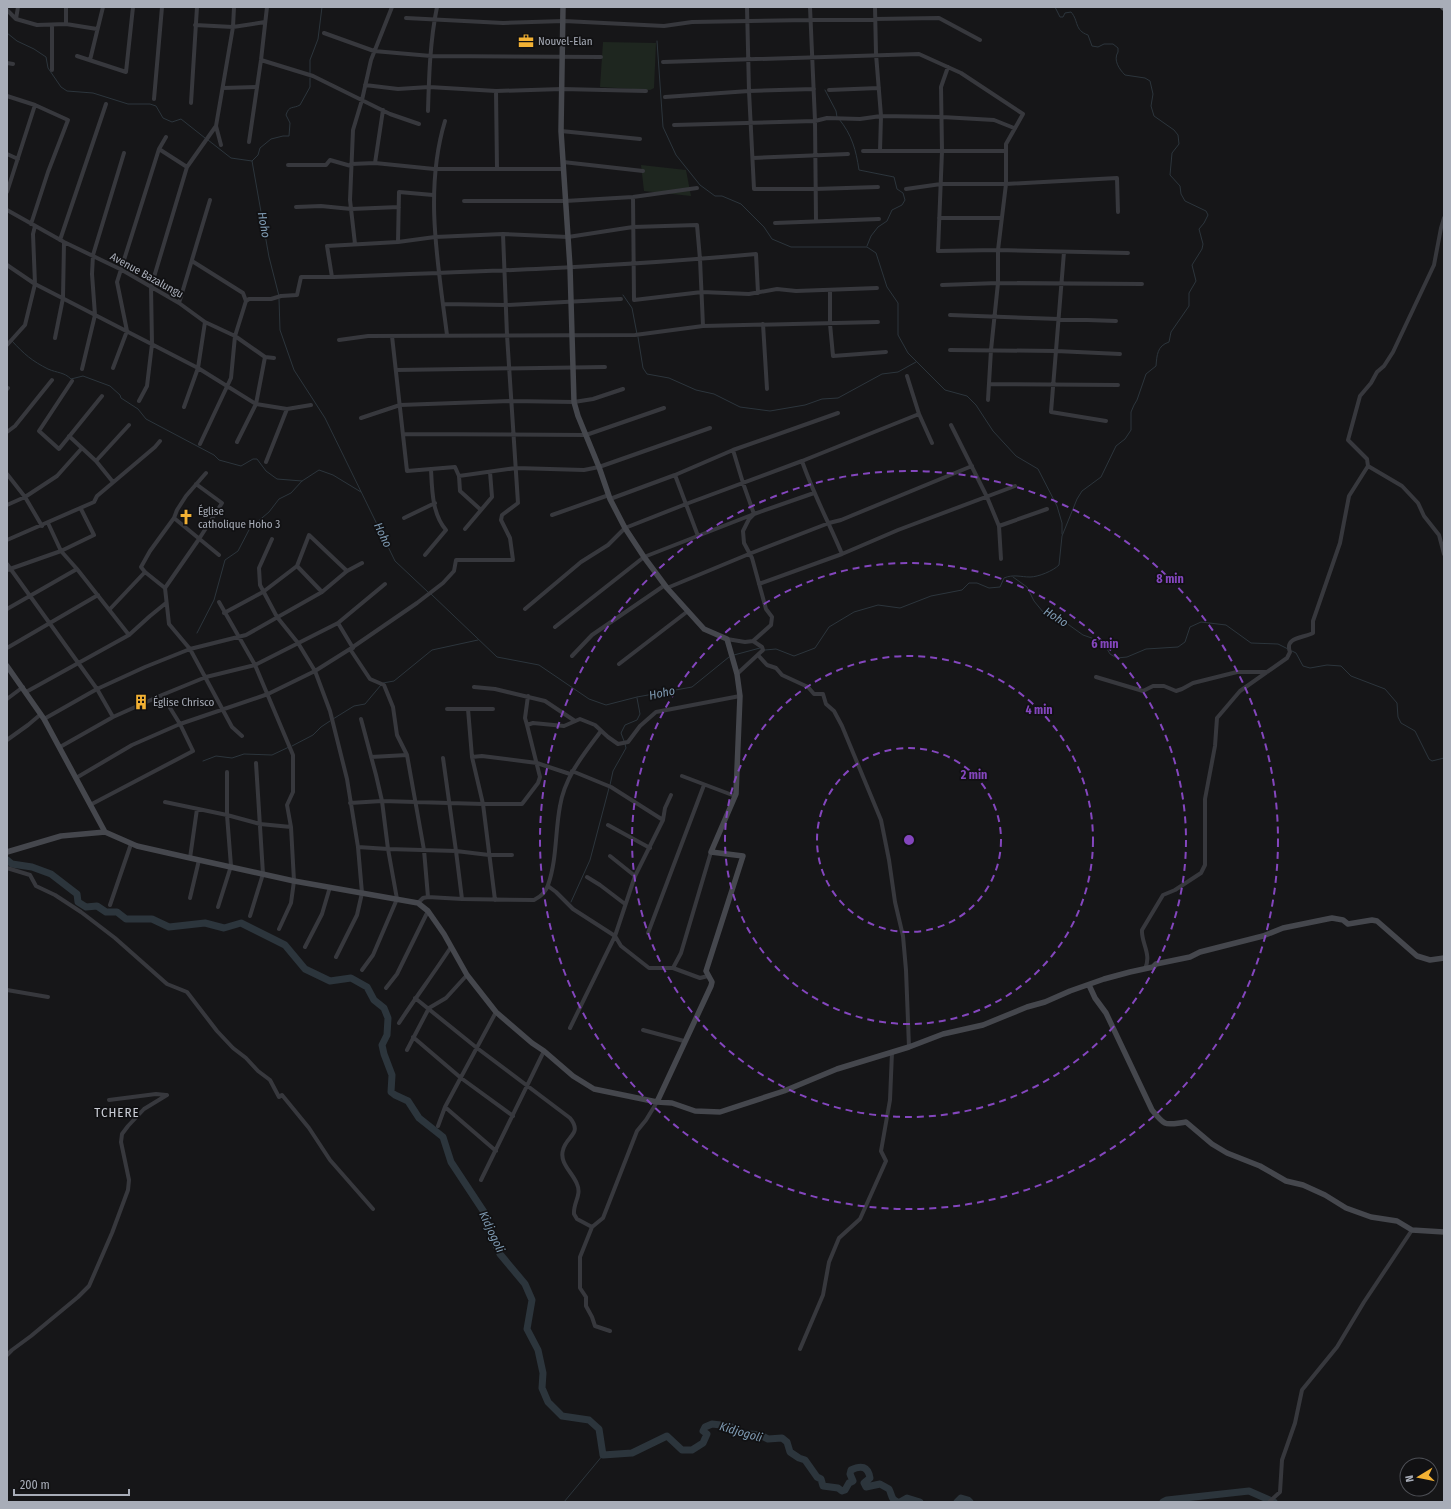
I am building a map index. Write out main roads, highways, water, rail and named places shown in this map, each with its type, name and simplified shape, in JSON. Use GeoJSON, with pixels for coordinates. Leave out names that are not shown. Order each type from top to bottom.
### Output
{"type":"FeatureCollection","features":[{"type":"Feature","properties":{"kind":"waterway","name":"Hoho"},"geometry":{"type":"LineString","coordinates":[[310,73],[310,60],[318,39],[322,7]]}},
{"type":"Feature","properties":{"kind":"waterway"},"geometry":{"type":"LineString","coordinates":[[765,650],[776,649],[794,656],[815,648],[829,627],[854,612],[878,605],[900,608],[931,596],[962,590],[969,583],[977,583],[989,588],[1000,587],[1004,578],[1014,576],[1033,577],[1045,573],[1059,565],[1062,536],[1077,499],[1082,491],[1101,477],[1116,446],[1125,439],[1131,430],[1131,412],[1146,374],[1156,366],[1158,351],[1162,346],[1169,342],[1171,332],[1189,306],[1189,293],[1196,281],[1192,265],[1202,249],[1203,244],[1199,229],[1208,215],[1206,211],[1185,201],[1181,194],[1180,186],[1170,175],[1172,153],[1179,144],[1178,135],[1174,130],[1154,116],[1151,106],[1153,94],[1150,81],[1145,78],[1125,75],[1116,61],[1118,48],[1113,44],[1104,44],[1098,47],[1092,46],[1088,35],[1081,31],[1071,12],[1065,13],[1063,17],[1060,17],[1055,7]]}},
{"type":"Feature","properties":{"kind":"waterway"},"geometry":{"type":"LineString","coordinates":[[7,33],[17,41],[34,49],[46,57],[48,68],[61,87],[67,91],[93,93],[128,104],[150,104],[156,106],[163,118],[172,122],[181,119],[205,138]]}},
{"type":"Feature","properties":{"kind":"waterway"},"geometry":{"type":"LineString","coordinates":[[657,41],[663,127],[676,155],[700,185],[715,196],[722,196],[741,204],[764,227],[772,239],[791,247],[867,247],[876,253],[887,287],[898,303],[898,335],[908,353],[945,390],[967,396],[976,405],[993,431],[1016,456],[1038,469],[1057,506],[1062,523],[1062,534]]}},
{"type":"Feature","properties":{"kind":"waterway","name":"Hoho"},"geometry":{"type":"LineString","coordinates":[[279,296],[269,257],[252,161],[258,155],[260,148],[271,139],[289,136],[290,123],[286,115],[287,112],[290,108],[300,105],[310,87],[310,78]]}},
{"type":"Feature","properties":{"kind":"waterway"},"geometry":{"type":"LineString","coordinates":[[825,90],[836,111],[837,117]]}},
{"type":"Feature","properties":{"kind":"waterway"},"geometry":{"type":"LineString","coordinates":[[839,119],[853,143],[859,170],[894,177],[897,189],[903,193],[905,200],[902,205],[892,210],[887,221],[878,227],[871,236],[867,246]]}},
{"type":"Feature","properties":{"kind":"waterway"},"geometry":{"type":"LineString","coordinates":[[208,140],[231,158],[252,161]]}},
{"type":"Feature","properties":{"kind":"waterway"},"geometry":{"type":"LineString","coordinates":[[623,295],[632,308],[637,334]]}},
{"type":"Feature","properties":{"kind":"waterway","name":"Hoho"},"geometry":{"type":"LineString","coordinates":[[279,299],[280,330],[294,370],[325,418],[395,561],[428,592]]}},
{"type":"Feature","properties":{"kind":"waterway"},"geometry":{"type":"LineString","coordinates":[[638,337],[643,368],[647,374],[669,378],[696,390],[714,394],[740,407],[770,411],[805,405],[822,399],[838,398],[882,374],[898,372],[916,362]]}},
{"type":"Feature","properties":{"kind":"waterway"},"geometry":{"type":"LineString","coordinates":[[12,341],[28,357],[48,369],[63,374],[71,379],[83,376],[110,386],[120,395],[121,398],[138,409],[146,419],[214,455],[219,460],[241,466],[253,459],[257,459],[266,471],[277,479],[302,481]]}},
{"type":"Feature","properties":{"kind":"waterway"},"geometry":{"type":"LineString","coordinates":[[197,633],[214,600],[225,560],[238,551],[250,528],[269,512],[279,499],[291,493],[302,481],[319,470],[333,475],[361,492]]}},
{"type":"Feature","properties":{"kind":"waterway","name":"Hoho"},"geometry":{"type":"LineString","coordinates":[[1013,577],[1027,587],[1034,601],[1043,612],[1055,615],[1083,635],[1103,642],[1110,654],[1117,658],[1127,657],[1146,649],[1178,647],[1185,642],[1190,627],[1201,622],[1226,625],[1251,643],[1278,644],[1288,649]]}},
{"type":"Feature","properties":{"kind":"waterway","name":"Hoho"},"geometry":{"type":"LineString","coordinates":[[431,594],[497,657],[539,665],[589,699],[606,705],[637,697],[692,687],[729,657]]}},
{"type":"Feature","properties":{"kind":"waterway"},"geometry":{"type":"LineString","coordinates":[[383,683],[394,681],[432,650],[478,640]]}},
{"type":"Feature","properties":{"kind":"waterway","name":"Hoho"},"geometry":{"type":"LineString","coordinates":[[734,655],[760,648]]}},
{"type":"Feature","properties":{"kind":"waterway","name":"Hoho"},"geometry":{"type":"LineString","coordinates":[[1292,651],[1296,653],[1303,666],[1310,668],[1327,665],[1341,666],[1351,676],[1385,689],[1397,703],[1398,717],[1401,723],[1415,731],[1429,759],[1432,761],[1444,758]]}},
{"type":"Feature","properties":{"kind":"waterway"},"geometry":{"type":"LineString","coordinates":[[333,719],[354,706],[365,704],[381,685]]}},
{"type":"Feature","properties":{"kind":"waterway"},"geometry":{"type":"LineString","coordinates":[[624,741],[621,733],[625,725],[637,720],[640,714],[637,698]]}},
{"type":"Feature","properties":{"kind":"waterway"},"geometry":{"type":"LineString","coordinates":[[292,746],[313,735],[330,721]]}},
{"type":"Feature","properties":{"kind":"waterway"},"geometry":{"type":"LineString","coordinates":[[610,785],[613,771],[626,748],[625,744]]}},
{"type":"Feature","properties":{"kind":"waterway"},"geometry":{"type":"LineString","coordinates":[[203,761],[216,756],[232,758],[244,754],[272,755],[289,747]]}},
{"type":"Feature","properties":{"kind":"waterway"},"geometry":{"type":"LineString","coordinates":[[571,902],[590,860],[609,788]]}},
{"type":"Feature","properties":{"kind":"waterway","name":"Kidjogoli"},"geometry":{"type":"LineString","coordinates":[[7,860],[12,864],[32,867],[51,874],[77,894],[78,902],[86,907],[97,906],[106,912],[117,912],[126,919],[152,919],[169,927],[205,923],[224,928],[241,923],[285,945],[305,969],[330,981],[351,978],[367,987],[374,1000],[384,1008],[388,1018],[387,1035],[382,1045],[392,1075],[391,1092],[408,1101],[419,1118],[443,1137],[451,1162],[484,1212],[486,1224],[500,1254],[525,1284],[532,1300],[527,1329],[538,1350],[543,1373],[542,1388],[548,1402],[562,1416],[589,1420],[599,1429],[603,1455],[632,1453],[667,1436],[682,1450],[692,1450],[703,1443],[707,1434],[703,1431],[705,1427],[712,1424],[730,1426],[740,1433],[760,1435],[768,1439],[782,1438],[787,1442],[790,1452],[805,1460],[817,1477],[821,1479],[823,1486],[838,1488],[842,1491],[845,1490],[849,1483],[853,1481],[850,1474],[851,1470],[858,1467],[864,1468],[868,1471],[870,1478],[864,1483],[866,1487],[880,1484],[889,1489],[893,1499],[898,1502]]}},
{"type":"Feature","properties":{"kind":"waterway"},"geometry":{"type":"LineString","coordinates":[[564,1502],[603,1455]]}},
{"type":"Feature","properties":{"kind":"waterway","name":"Kidjogoli"},"geometry":{"type":"LineString","coordinates":[[1163,1502],[1167,1500],[1249,1491],[1274,1502]]}},
{"type":"Feature","properties":{"kind":"waterway","name":"Kidjogoli"},"geometry":{"type":"LineString","coordinates":[[900,1502],[907,1498],[920,1502]]}},
{"type":"Feature","properties":{"kind":"waterway","name":"Kidjogoli"},"geometry":{"type":"LineString","coordinates":[[957,1502],[961,1498],[970,1502]]}},
{"type":"Feature","properties":{"kind":"place","name":"Nouvel-Elan"},"geometry":{"type":"Point","coordinates":[526,41]}},
{"type":"Feature","properties":{"kind":"place","name":"Église catholique Hoho 3"},"geometry":{"type":"Point","coordinates":[186,517]}},
{"type":"Feature","properties":{"kind":"place","name":"Église Chrisco"},"geometry":{"type":"Point","coordinates":[141,702]}},
{"type":"Feature","properties":{"kind":"district","name":"TCHERE"},"geometry":{"type":"Point","coordinates":[117,1112]}}]}
